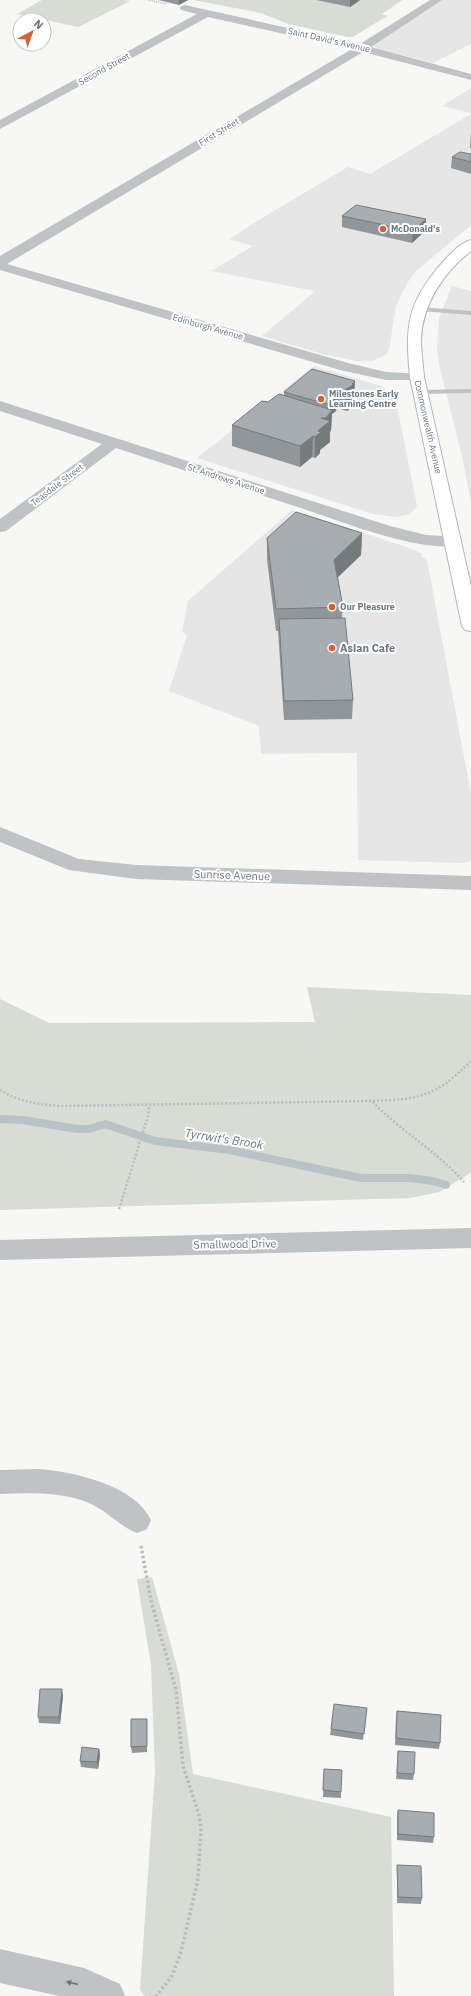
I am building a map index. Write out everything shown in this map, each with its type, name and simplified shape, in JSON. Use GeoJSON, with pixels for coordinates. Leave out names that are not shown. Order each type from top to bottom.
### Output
{"type":"FeatureCollection","features":[{"type":"Feature","properties":{"kind":"main road","name":"Commonwealth Avenue"},"geometry":{"type":"LineString","coordinates":[[471,244],[451,261],[429,289],[421,309],[414,337],[419,385],[454,541],[471,626]]}},
{"type":"Feature","properties":{"kind":"street","name":"First Street"},"geometry":{"type":"LineString","coordinates":[[0,262],[362,48],[437,0]]}},
{"type":"Feature","properties":{"kind":"street","name":"Saint David's Avenue"},"geometry":{"type":"LineString","coordinates":[[185,8],[362,48],[471,77]]}},
{"type":"Feature","properties":{"kind":"street","name":"Second Street"},"geometry":{"type":"LineString","coordinates":[[0,125],[207,13]]}},
{"type":"Feature","properties":{"kind":"street","name":"Edinburgh Avenue"},"geometry":{"type":"LineString","coordinates":[[0,266],[345,367],[419,385]]}},
{"type":"Feature","properties":{"kind":"street","name":"St. Andrews Avenue"},"geometry":{"type":"LineString","coordinates":[[0,406],[385,530],[426,540],[454,541]]}},
{"type":"Feature","properties":{"kind":"street","name":"Teasdale Street"},"geometry":{"type":"LineString","coordinates":[[0,527],[113,442]]}},
{"type":"Feature","properties":{"kind":"street","name":"Sunrise Avenue"},"geometry":{"type":"LineString","coordinates":[[0,834],[59,859],[94,868],[136,872],[471,883]]}},
{"type":"Feature","properties":{"kind":"street","name":"Smallwood Drive"},"geometry":{"type":"LineString","coordinates":[[0,1250],[471,1238]]}},
{"type":"Feature","properties":{"kind":"street"},"geometry":{"type":"LineString","coordinates":[[0,1482],[44,1480],[77,1486],[110,1500],[138,1520]]}},
{"type":"Feature","properties":{"kind":"street"},"geometry":{"type":"LineString","coordinates":[[0,1966],[84,1985],[108,1996]]}},
{"type":"Feature","properties":{"kind":"lane"},"geometry":{"type":"LineString","coordinates":[[421,309],[471,313]]}},
{"type":"Feature","properties":{"kind":"lane"},"geometry":{"type":"LineString","coordinates":[[419,385],[471,392]]}},
{"type":"Feature","properties":{"kind":"path"},"geometry":{"type":"LineString","coordinates":[[0,1090],[23,1102],[45,1105],[149,1107],[286,1102],[410,1100],[436,1093],[450,1082],[471,1061]]}},
{"type":"Feature","properties":{"kind":"path"},"geometry":{"type":"LineString","coordinates":[[372,1101],[382,1112],[451,1167],[464,1182]]}},
{"type":"Feature","properties":{"kind":"path"},"geometry":{"type":"LineString","coordinates":[[119,1209],[149,1107]]}},
{"type":"Feature","properties":{"kind":"path"},"geometry":{"type":"LineString","coordinates":[[138,1520],[146,1579],[176,1690],[183,1766],[199,1815],[201,1828],[198,1879],[181,1952],[172,1976],[156,1996]]}},
{"type":"Feature","properties":{"kind":"shaded area"},"geometry":{"type":"Polygon","coordinates":[[[42,0],[130,1],[78,27],[52,21],[52,12],[21,12],[42,0]]]}},
{"type":"Feature","properties":{"kind":"shaded area"},"geometry":{"type":"Polygon","coordinates":[[[193,0],[402,0],[382,14],[387,16],[353,37],[348,37],[288,24],[261,13],[193,0]]]}},
{"type":"Feature","properties":{"kind":"shaded area"},"geometry":{"type":"Polygon","coordinates":[[[439,0],[471,0],[471,44],[433,63],[379,49],[372,45],[439,0]]]}},
{"type":"Feature","properties":{"kind":"shaded area"},"geometry":{"type":"Polygon","coordinates":[[[471,88],[471,113],[442,106],[471,88]]]}},
{"type":"Feature","properties":{"kind":"shaded area"},"geometry":{"type":"Polygon","coordinates":[[[471,114],[471,225],[416,271],[408,282],[396,306],[389,350],[386,355],[372,361],[356,361],[322,354],[262,336],[315,291],[211,271],[253,246],[229,239],[348,167],[370,174],[471,114]]]}},
{"type":"Feature","properties":{"kind":"shaded area"},"geometry":{"type":"Polygon","coordinates":[[[452,286],[471,291],[471,503],[462,456],[439,364],[437,349],[439,318],[452,286]]]}},
{"type":"Feature","properties":{"kind":"shaded area"},"geometry":{"type":"Polygon","coordinates":[[[314,366],[381,386],[395,396],[417,506],[410,514],[397,517],[373,514],[197,458],[314,366]]]}},
{"type":"Feature","properties":{"kind":"shaded area"},"geometry":{"type":"Polygon","coordinates":[[[292,510],[407,547],[423,554],[421,556],[427,560],[471,794],[471,861],[462,863],[358,860],[357,753],[261,754],[259,726],[169,691],[187,635],[182,631],[188,601],[292,510]]]}},
{"type":"Feature","properties":{"kind":"shaded area"},"geometry":{"type":"Polygon","coordinates":[[[307,987],[471,995],[471,1172],[469,1174],[439,1192],[411,1198],[0,1210],[0,999],[49,1023],[315,1022],[307,987]]]}},
{"type":"Feature","properties":{"kind":"shaded area"},"geometry":{"type":"Polygon","coordinates":[[[152,1577],[179,1674],[193,1774],[391,1817],[394,1996],[145,1996],[140,1990],[155,1771],[151,1665],[137,1579],[152,1577]]]}},
{"type":"Feature","properties":{"kind":"building"},"geometry":{"type":"Polygon","coordinates":[[[460,152],[471,154],[471,162],[452,157],[460,152]]]}},
{"type":"Feature","properties":{"kind":"building"},"geometry":{"type":"Polygon","coordinates":[[[356,205],[426,219],[413,231],[342,216],[356,205]]]}},
{"type":"Feature","properties":{"kind":"building"},"geometry":{"type":"Polygon","coordinates":[[[312,369],[355,381],[352,384],[353,385],[345,390],[354,393],[347,399],[337,396],[335,398],[337,398],[327,404],[284,392],[312,369]]]}},
{"type":"Feature","properties":{"kind":"building"},"geometry":{"type":"Polygon","coordinates":[[[279,394],[332,410],[326,418],[321,418],[330,421],[318,431],[321,432],[315,437],[313,436],[300,446],[232,425],[262,401],[268,402],[279,394]]]}},
{"type":"Feature","properties":{"kind":"building"},"geometry":{"type":"Polygon","coordinates":[[[296,512],[362,533],[334,560],[343,607],[276,609],[267,538],[296,512]]]}},
{"type":"Feature","properties":{"kind":"building"},"geometry":{"type":"Polygon","coordinates":[[[345,618],[353,700],[284,701],[279,619],[345,618]]]}},
{"type":"Feature","properties":{"kind":"building"},"geometry":{"type":"Polygon","coordinates":[[[40,1689],[62,1689],[59,1717],[38,1717],[40,1689]]]}},
{"type":"Feature","properties":{"kind":"building"},"geometry":{"type":"Polygon","coordinates":[[[334,1704],[367,1708],[364,1734],[331,1729],[334,1704]]]}},
{"type":"Feature","properties":{"kind":"building"},"geometry":{"type":"Polygon","coordinates":[[[397,1711],[441,1715],[440,1743],[396,1738],[397,1711]]]}},
{"type":"Feature","properties":{"kind":"building"},"geometry":{"type":"Polygon","coordinates":[[[131,1719],[147,1719],[147,1746],[131,1747],[131,1719]]]}},
{"type":"Feature","properties":{"kind":"building"},"geometry":{"type":"Polygon","coordinates":[[[82,1747],[99,1749],[97,1762],[80,1761],[82,1747]]]}},
{"type":"Feature","properties":{"kind":"building"},"geometry":{"type":"Polygon","coordinates":[[[398,1751],[415,1752],[414,1774],[397,1773],[398,1751]]]}},
{"type":"Feature","properties":{"kind":"building"},"geometry":{"type":"Polygon","coordinates":[[[324,1769],[342,1770],[341,1792],[323,1790],[324,1769]]]}},
{"type":"Feature","properties":{"kind":"building"},"geometry":{"type":"Polygon","coordinates":[[[398,1810],[434,1813],[434,1837],[398,1834],[398,1810]]]}},
{"type":"Feature","properties":{"kind":"building"},"geometry":{"type":"Polygon","coordinates":[[[397,1865],[421,1866],[422,1898],[398,1897],[397,1865]]]}},
{"type":"Feature","properties":{"kind":"waterway","name":"Tyrrwit's Brook"},"geometry":{"type":"LineString","coordinates":[[0,1119],[23,1120],[77,1129],[89,1129],[105,1124],[155,1141],[229,1150],[361,1178],[409,1178],[433,1181],[446,1185]]}},
{"type":"Feature","properties":{"kind":"place","name":"McDonald's"},"geometry":{"type":"Point","coordinates":[383,229]}},
{"type":"Feature","properties":{"kind":"place","name":"Milestones Early Learning Centre"},"geometry":{"type":"Point","coordinates":[321,399]}},
{"type":"Feature","properties":{"kind":"place","name":"Our Pleasure"},"geometry":{"type":"Point","coordinates":[332,607]}},
{"type":"Feature","properties":{"kind":"place","name":"Asian Cafe"},"geometry":{"type":"Point","coordinates":[332,648]}}]}
